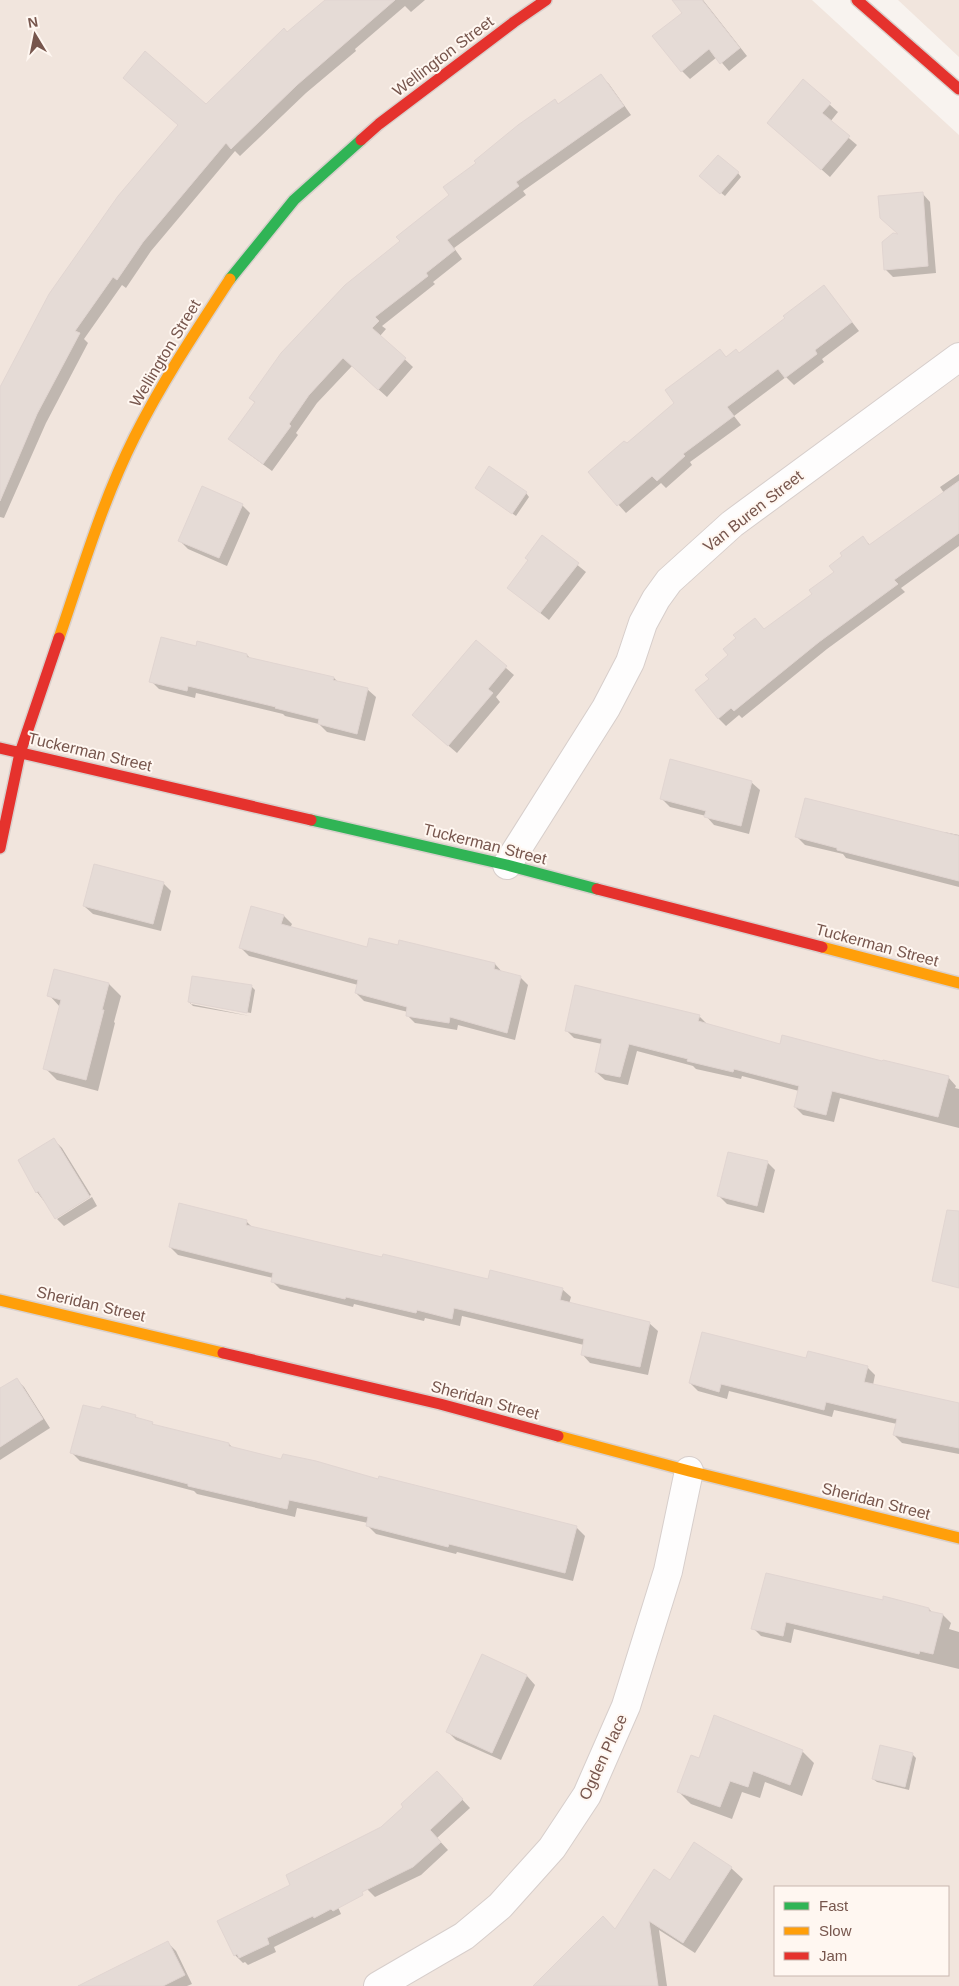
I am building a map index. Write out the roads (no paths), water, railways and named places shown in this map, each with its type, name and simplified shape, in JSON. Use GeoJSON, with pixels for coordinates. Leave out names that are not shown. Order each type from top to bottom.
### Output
{"type":"FeatureCollection","features":[{"type":"Feature","properties":{"kind":"street","name":"Wellington Street"},"geometry":{"type":"LineString","coordinates":[[0,848],[20,753],[100,519],[133,440],[164,381],[230,278],[294,200],[372,130],[514,22],[546,0]]}},
{"type":"Feature","properties":{"kind":"street"},"geometry":{"type":"LineString","coordinates":[[857,0],[959,89]]}},
{"type":"Feature","properties":{"kind":"street","name":"Van Buren Street"},"geometry":{"type":"LineString","coordinates":[[507,866],[606,708],[630,662],[643,623],[656,599],[669,581],[732,524],[959,357]]}},
{"type":"Feature","properties":{"kind":"street","name":"Tuckerman Street"},"geometry":{"type":"LineString","coordinates":[[0,748],[507,866],[959,983]]}},
{"type":"Feature","properties":{"kind":"street","name":"Sheridan Street"},"geometry":{"type":"LineString","coordinates":[[0,1300],[430,1402],[689,1471],[959,1538]]}},
{"type":"Feature","properties":{"kind":"street","name":"Ogden Place"},"geometry":{"type":"LineString","coordinates":[[378,1986],[464,1936],[500,1906],[552,1848],[587,1795],[632,1688],[668,1571],[689,1471]]}}]}
